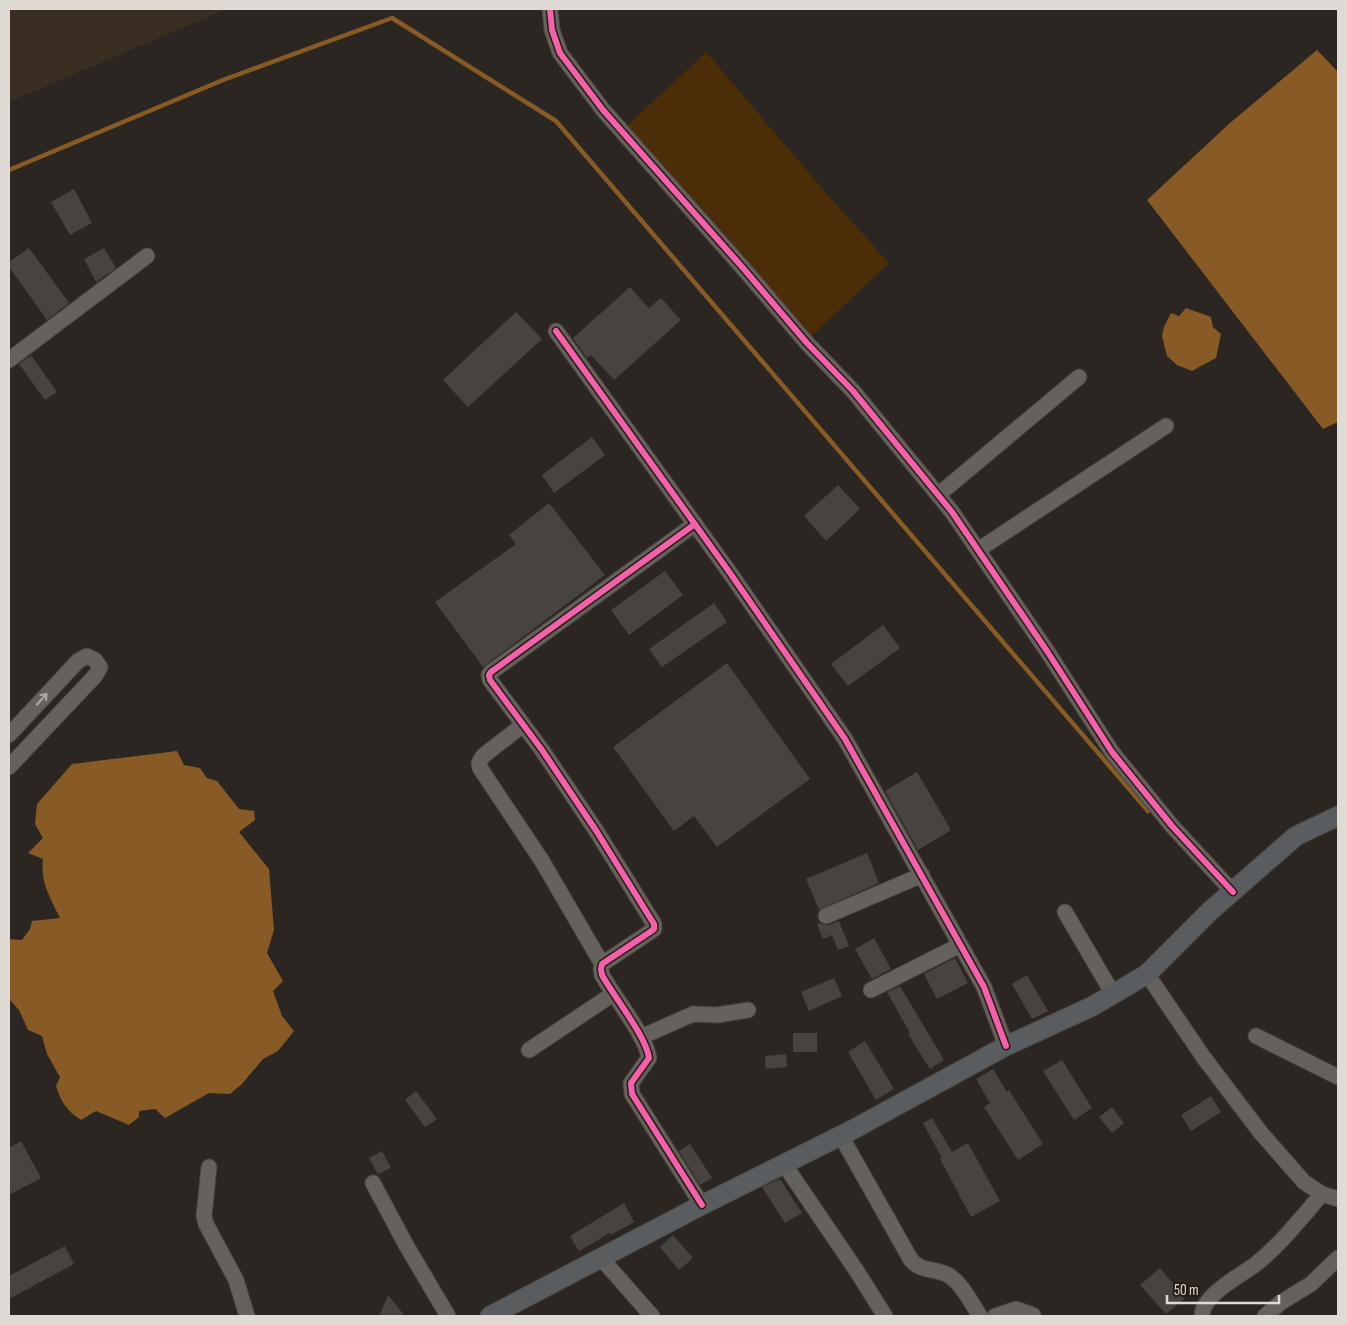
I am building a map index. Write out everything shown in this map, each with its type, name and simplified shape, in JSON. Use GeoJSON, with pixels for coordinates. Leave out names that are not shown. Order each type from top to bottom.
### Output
{"type":"FeatureCollection","features":[{"type":"Feature","properties":{"kind":"main road"},"geometry":{"type":"LineString","coordinates":[[490,1316],[702,1205],[841,1136],[1006,1046],[1093,1006],[1147,974],[1209,912],[1296,836],[1338,816]]}},
{"type":"Feature","properties":{"kind":"street"},"geometry":{"type":"LineString","coordinates":[[550,9],[552,30],[560,54],[603,110],[806,342],[853,391],[952,512],[1047,650],[1112,752],[1172,826],[1233,892]]}},
{"type":"Feature","properties":{"kind":"street"},"geometry":{"type":"LineString","coordinates":[[9,360],[147,256]]}},
{"type":"Feature","properties":{"kind":"street"},"geometry":{"type":"LineString","coordinates":[[556,330],[730,572],[844,739],[984,988],[1006,1046]]}},
{"type":"Feature","properties":{"kind":"street"},"geometry":{"type":"LineString","coordinates":[[938,495],[1079,377]]}},
{"type":"Feature","properties":{"kind":"street"},"geometry":{"type":"LineString","coordinates":[[978,550],[1166,426]]}},
{"type":"Feature","properties":{"kind":"street"},"geometry":{"type":"LineString","coordinates":[[602,964],[654,929],[654,924],[597,832],[489,676],[491,672],[694,524]]}},
{"type":"Feature","properties":{"kind":"street"},"geometry":{"type":"LineString","coordinates":[[9,735],[78,661],[87,656],[95,660],[100,667],[95,676],[9,767]]}},
{"type":"Feature","properties":{"kind":"street"},"geometry":{"type":"LineString","coordinates":[[523,725],[483,756],[480,768],[542,861],[602,964],[602,975],[641,1037],[649,1058],[631,1083],[632,1094],[702,1205]]}},
{"type":"Feature","properties":{"kind":"street"},"geometry":{"type":"LineString","coordinates":[[826,916],[922,875]]}},
{"type":"Feature","properties":{"kind":"street"},"geometry":{"type":"LineString","coordinates":[[1065,912],[1113,994]]}},
{"type":"Feature","properties":{"kind":"street"},"geometry":{"type":"LineString","coordinates":[[871,990],[960,945]]}},
{"type":"Feature","properties":{"kind":"street"},"geometry":{"type":"LineString","coordinates":[[1147,974],[1204,1058],[1261,1132],[1304,1182],[1322,1194],[1338,1200]]}},
{"type":"Feature","properties":{"kind":"street"},"geometry":{"type":"LineString","coordinates":[[529,1050],[613,994]]}},
{"type":"Feature","properties":{"kind":"street"},"geometry":{"type":"LineString","coordinates":[[641,1037],[693,1014],[712,1015],[748,1010]]}},
{"type":"Feature","properties":{"kind":"street"},"geometry":{"type":"LineString","coordinates":[[1256,1036],[1338,1077]]}},
{"type":"Feature","properties":{"kind":"street"},"geometry":{"type":"LineString","coordinates":[[841,1136],[915,1266],[949,1276],[955,1281],[980,1316]]}},
{"type":"Feature","properties":{"kind":"street"},"geometry":{"type":"LineString","coordinates":[[784,1164],[885,1316]]}},
{"type":"Feature","properties":{"kind":"street"},"geometry":{"type":"LineString","coordinates":[[209,1167],[204,1216],[206,1224],[236,1280],[247,1316]]}},
{"type":"Feature","properties":{"kind":"street"},"geometry":{"type":"LineString","coordinates":[[373,1183],[406,1245],[448,1316]]}},
{"type":"Feature","properties":{"kind":"street"},"geometry":{"type":"LineString","coordinates":[[1202,1316],[1202,1310],[1208,1300],[1257,1263],[1279,1242],[1322,1194]]}},
{"type":"Feature","properties":{"kind":"street"},"geometry":{"type":"LineString","coordinates":[[600,1258],[652,1316]]}},
{"type":"Feature","properties":{"kind":"street"},"geometry":{"type":"LineString","coordinates":[[1264,1316],[1280,1303],[1310,1284],[1338,1258]]}},
{"type":"Feature","properties":{"kind":"street"},"geometry":{"type":"LineString","coordinates":[[995,1316],[1016,1309],[1033,1315]]}},
{"type":"Feature","properties":{"kind":"shaded area"},"geometry":{"type":"Polygon","coordinates":[[[9,9],[227,9],[9,102],[9,9]]]}},
{"type":"Feature","properties":{"kind":"shaded area"},"geometry":{"type":"Polygon","coordinates":[[[1317,50],[1338,72],[1338,422],[1323,429],[1147,200],[1230,123],[1317,50]]]}},
{"type":"Feature","properties":{"kind":"shaded area"},"geometry":{"type":"Polygon","coordinates":[[[706,52],[827,194],[889,263],[808,339],[622,131],[706,52]]]}},
{"type":"Feature","properties":{"kind":"shaded area"},"geometry":{"type":"Polygon","coordinates":[[[1186,308],[1211,317],[1213,327],[1221,334],[1216,358],[1192,371],[1177,365],[1167,356],[1162,336],[1171,313],[1179,316],[1186,308]]]}},
{"type":"Feature","properties":{"kind":"shaded area"},"geometry":{"type":"Polygon","coordinates":[[[177,751],[184,765],[200,768],[207,778],[217,781],[239,809],[254,811],[255,820],[239,832],[269,869],[274,930],[267,953],[283,981],[273,991],[282,1016],[294,1031],[278,1051],[263,1059],[242,1084],[230,1094],[209,1093],[165,1118],[155,1109],[139,1111],[139,1117],[129,1125],[96,1111],[81,1120],[68,1110],[60,1097],[56,1086],[60,1077],[47,1054],[42,1036],[28,1030],[19,1010],[9,999],[9,939],[22,940],[30,929],[32,921],[60,918],[44,882],[43,859],[28,853],[43,838],[35,824],[37,804],[72,764],[177,751]]]}},
{"type":"Feature","properties":{"kind":"building"},"geometry":{"type":"Polygon","coordinates":[[[74,189],[92,223],[70,235],[51,202],[74,189]]]}},
{"type":"Feature","properties":{"kind":"building"},"geometry":{"type":"Polygon","coordinates":[[[29,248],[69,303],[47,320],[9,267],[9,262],[29,248]]]}},
{"type":"Feature","properties":{"kind":"building"},"geometry":{"type":"Polygon","coordinates":[[[104,248],[116,268],[96,282],[84,259],[104,248]]]}},
{"type":"Feature","properties":{"kind":"building"},"geometry":{"type":"Polygon","coordinates":[[[630,287],[649,308],[661,298],[681,320],[614,380],[591,355],[587,358],[573,338],[630,287]]]}},
{"type":"Feature","properties":{"kind":"building"},"geometry":{"type":"Polygon","coordinates":[[[516,312],[542,339],[468,407],[443,380],[516,312]]]}},
{"type":"Feature","properties":{"kind":"building"},"geometry":{"type":"Polygon","coordinates":[[[31,355],[57,392],[45,400],[19,364],[31,355]]]}},
{"type":"Feature","properties":{"kind":"building"},"geometry":{"type":"Polygon","coordinates":[[[592,437],[605,455],[554,493],[542,475],[592,437]]]}},
{"type":"Feature","properties":{"kind":"building"},"geometry":{"type":"Polygon","coordinates":[[[838,485],[860,509],[826,541],[804,516],[838,485]]]}},
{"type":"Feature","properties":{"kind":"building"},"geometry":{"type":"Polygon","coordinates":[[[549,503],[605,575],[483,667],[435,602],[516,544],[509,535],[549,503]]]}},
{"type":"Feature","properties":{"kind":"building"},"geometry":{"type":"Polygon","coordinates":[[[665,571],[683,595],[629,635],[611,610],[665,571]]]}},
{"type":"Feature","properties":{"kind":"building"},"geometry":{"type":"Polygon","coordinates":[[[714,603],[727,622],[662,667],[649,649],[714,603]]]}},
{"type":"Feature","properties":{"kind":"building"},"geometry":{"type":"Polygon","coordinates":[[[883,625],[900,648],[848,686],[831,664],[883,625]]]}},
{"type":"Feature","properties":{"kind":"building"},"geometry":{"type":"Polygon","coordinates":[[[727,663],[810,779],[717,847],[694,816],[674,831],[613,747],[727,663]]]}},
{"type":"Feature","properties":{"kind":"building"},"geometry":{"type":"Polygon","coordinates":[[[917,772],[951,830],[918,850],[885,791],[917,772]]]}},
{"type":"Feature","properties":{"kind":"building"},"geometry":{"type":"Polygon","coordinates":[[[867,853],[879,883],[819,910],[806,879],[867,853]]]}},
{"type":"Feature","properties":{"kind":"building"},"geometry":{"type":"Polygon","coordinates":[[[839,921],[849,946],[838,950],[832,935],[823,939],[817,924],[829,925],[839,921]]]}},
{"type":"Feature","properties":{"kind":"building"},"geometry":{"type":"Polygon","coordinates":[[[874,938],[891,969],[872,979],[855,949],[874,938]]]}},
{"type":"Feature","properties":{"kind":"building"},"geometry":{"type":"Polygon","coordinates":[[[955,958],[968,983],[937,999],[924,974],[955,958]]]}},
{"type":"Feature","properties":{"kind":"building"},"geometry":{"type":"Polygon","coordinates":[[[1027,975],[1048,1011],[1032,1019],[1012,984],[1027,975]]]}},
{"type":"Feature","properties":{"kind":"building"},"geometry":{"type":"Polygon","coordinates":[[[834,978],[842,996],[809,1011],[801,992],[834,978]]]}},
{"type":"Feature","properties":{"kind":"building"},"geometry":{"type":"Polygon","coordinates":[[[900,986],[944,1060],[930,1069],[908,1034],[910,1033],[887,992],[900,986]]]}},
{"type":"Feature","properties":{"kind":"building"},"geometry":{"type":"Polygon","coordinates":[[[793,1033],[817,1033],[817,1052],[793,1052],[793,1033]]]}},
{"type":"Feature","properties":{"kind":"building"},"geometry":{"type":"Polygon","coordinates":[[[865,1041],[894,1089],[876,1100],[848,1052],[865,1041]]]}},
{"type":"Feature","properties":{"kind":"building"},"geometry":{"type":"Polygon","coordinates":[[[786,1054],[787,1067],[766,1069],[765,1056],[786,1054]]]}},
{"type":"Feature","properties":{"kind":"building"},"geometry":{"type":"Polygon","coordinates":[[[1062,1060],[1092,1108],[1074,1120],[1043,1071],[1062,1060]]]}},
{"type":"Feature","properties":{"kind":"building"},"geometry":{"type":"Polygon","coordinates":[[[993,1069],[1007,1092],[1009,1090],[1043,1144],[1018,1160],[984,1107],[990,1103],[976,1079],[993,1069]]]}},
{"type":"Feature","properties":{"kind":"building"},"geometry":{"type":"Polygon","coordinates":[[[416,1091],[437,1119],[425,1127],[405,1100],[416,1091]]]}},
{"type":"Feature","properties":{"kind":"building"},"geometry":{"type":"Polygon","coordinates":[[[1211,1096],[1221,1112],[1191,1131],[1181,1115],[1211,1096]]]}},
{"type":"Feature","properties":{"kind":"building"},"geometry":{"type":"Polygon","coordinates":[[[1112,1107],[1124,1123],[1112,1133],[1099,1117],[1112,1107]]]}},
{"type":"Feature","properties":{"kind":"building"},"geometry":{"type":"Polygon","coordinates":[[[932,1118],[952,1152],[968,1143],[1000,1201],[971,1217],[923,1123],[932,1118]]]}},
{"type":"Feature","properties":{"kind":"building"},"geometry":{"type":"Polygon","coordinates":[[[21,1141],[41,1178],[9,1195],[9,1148],[21,1141]]]}},
{"type":"Feature","properties":{"kind":"building"},"geometry":{"type":"Polygon","coordinates":[[[690,1144],[712,1178],[700,1185],[679,1151],[690,1144]]]}},
{"type":"Feature","properties":{"kind":"building"},"geometry":{"type":"Polygon","coordinates":[[[382,1151],[391,1168],[378,1174],[369,1158],[382,1151]]]}},
{"type":"Feature","properties":{"kind":"building"},"geometry":{"type":"Polygon","coordinates":[[[780,1179],[802,1213],[785,1223],[762,1187],[780,1179]]]}},
{"type":"Feature","properties":{"kind":"building"},"geometry":{"type":"Polygon","coordinates":[[[624,1203],[634,1222],[579,1251],[570,1236],[624,1203]]]}},
{"type":"Feature","properties":{"kind":"building"},"geometry":{"type":"Polygon","coordinates":[[[673,1235],[693,1258],[679,1270],[660,1247],[673,1235]]]}},
{"type":"Feature","properties":{"kind":"building"},"geometry":{"type":"Polygon","coordinates":[[[65,1246],[74,1264],[9,1299],[9,1276],[65,1246]]]}},
{"type":"Feature","properties":{"kind":"building"},"geometry":{"type":"Polygon","coordinates":[[[1160,1268],[1185,1298],[1166,1314],[1140,1285],[1160,1268]]]}},
{"type":"Feature","properties":{"kind":"building"},"geometry":{"type":"Polygon","coordinates":[[[388,1295],[405,1316],[379,1316],[388,1295]]]}},
{"type":"Feature","properties":{"kind":"waterway"},"geometry":{"type":"LineString","coordinates":[[9,170],[223,80],[392,18],[556,121],[1148,811]]}},
{"type":"Feature","properties":{"kind":"cycle path"},"geometry":{"type":"LineString","coordinates":[[550,9],[552,30],[560,53],[603,110],[806,342],[853,391],[952,512],[1047,651],[1112,752],[1172,826],[1233,892]]}},
{"type":"Feature","properties":{"kind":"cycle path"},"geometry":{"type":"LineString","coordinates":[[556,331],[730,573],[845,739],[984,987],[1006,1046]]}},
{"type":"Feature","properties":{"kind":"cycle path"},"geometry":{"type":"LineString","coordinates":[[695,524],[489,675],[490,680],[542,750],[597,832],[654,924],[654,929],[602,964],[602,975],[636,1028],[647,1049],[649,1058],[631,1083],[632,1094],[702,1205]]}}]}
